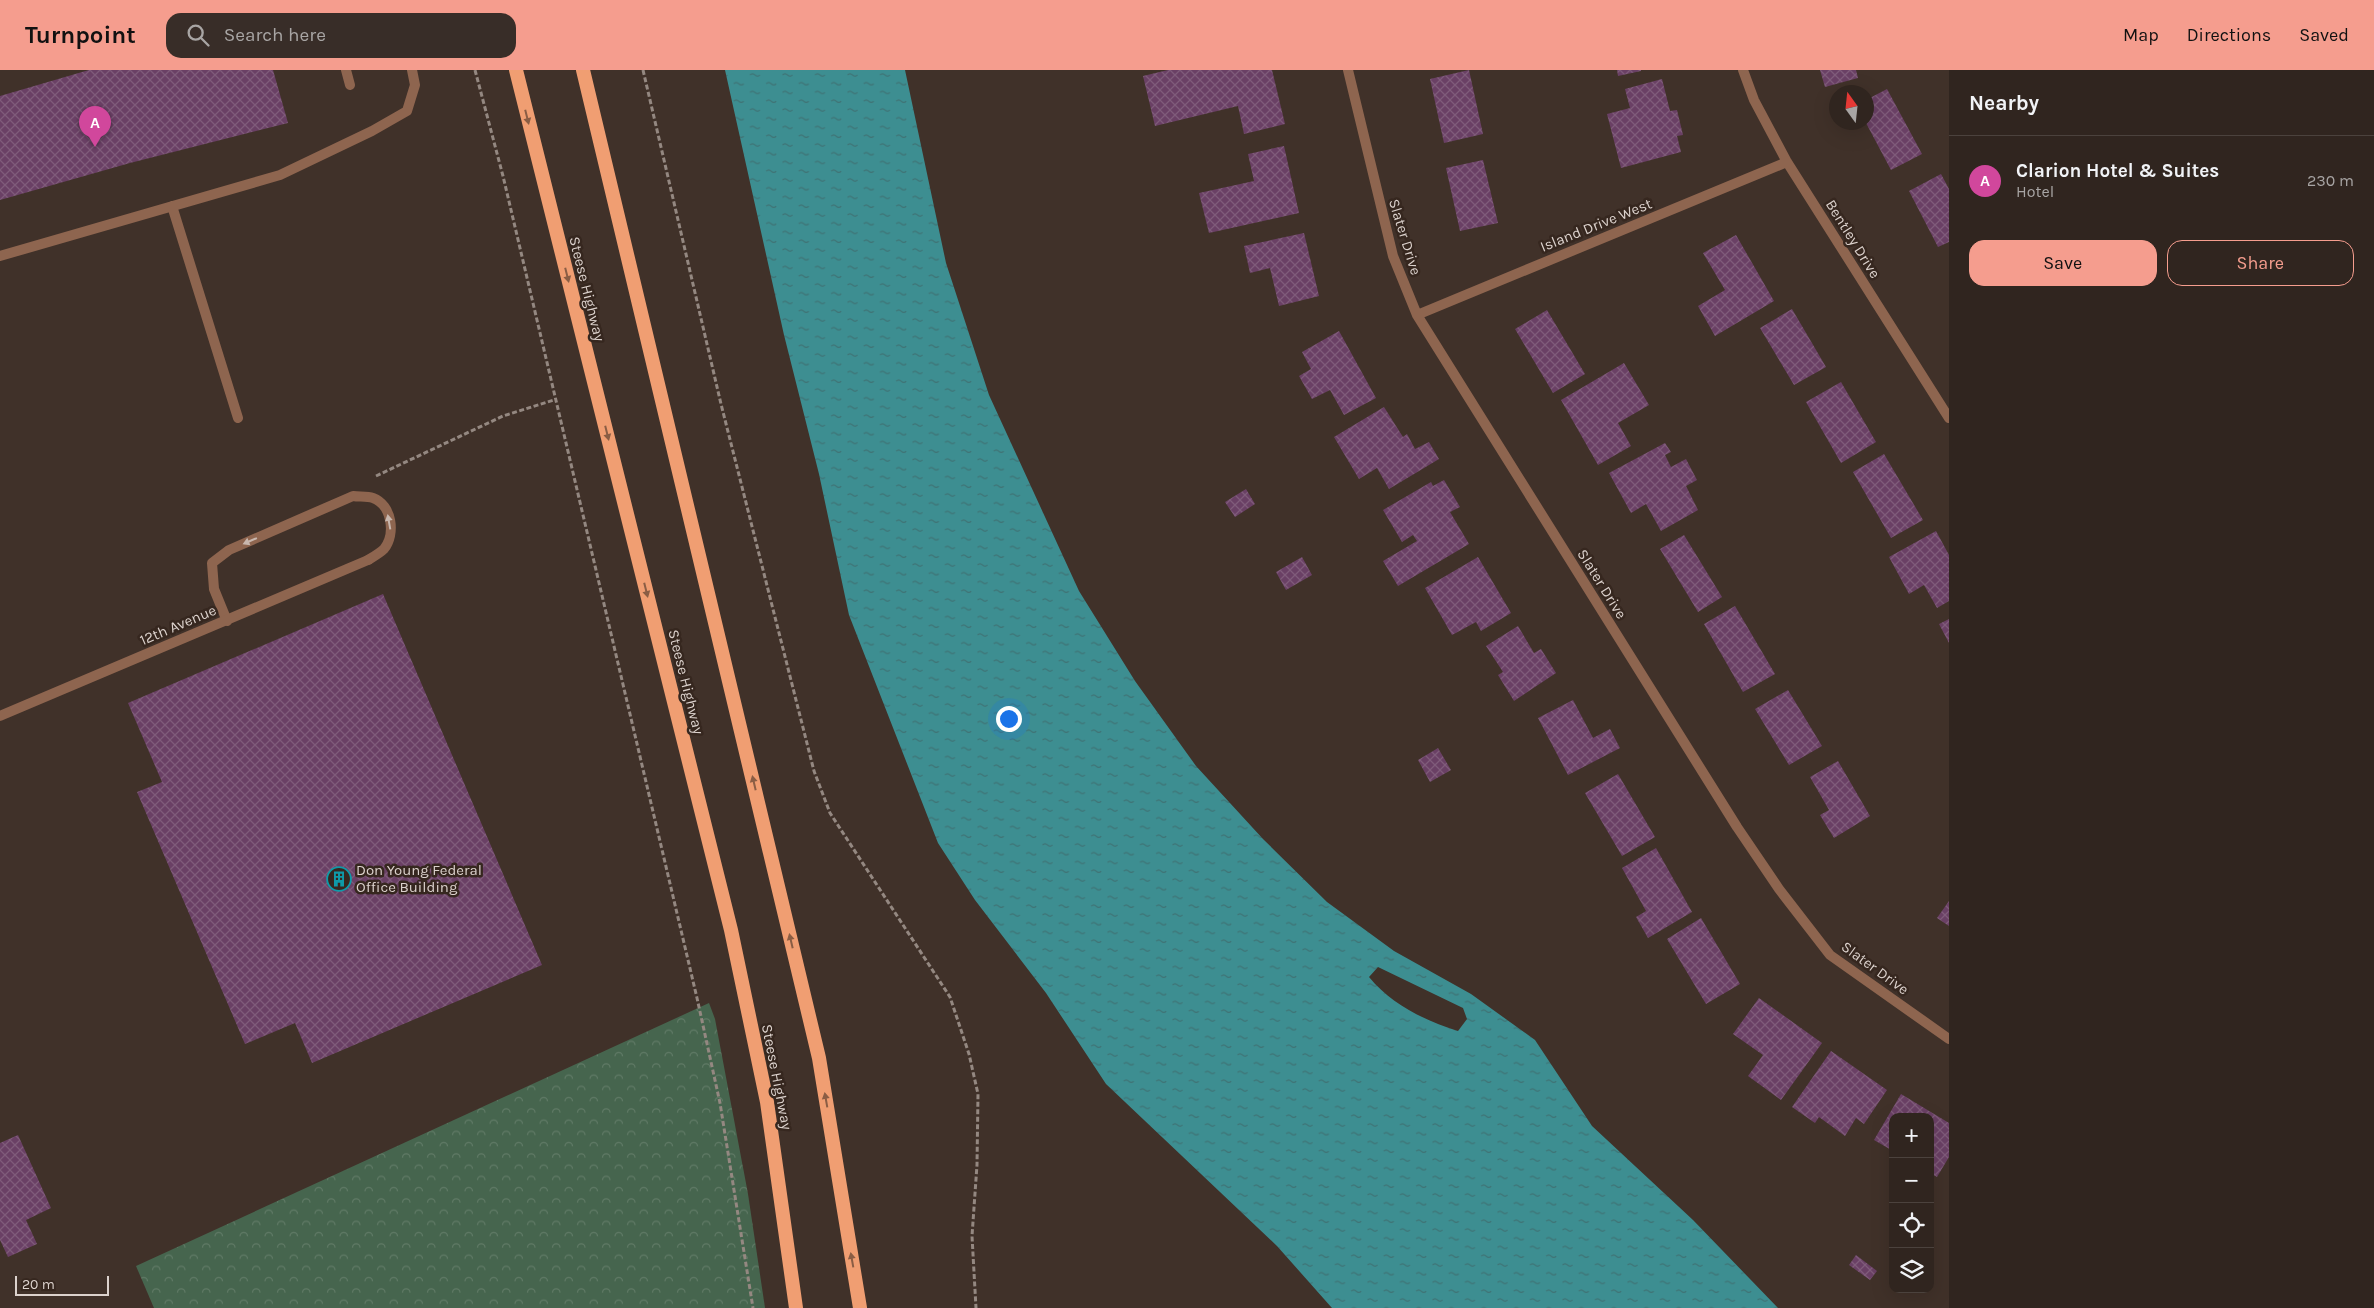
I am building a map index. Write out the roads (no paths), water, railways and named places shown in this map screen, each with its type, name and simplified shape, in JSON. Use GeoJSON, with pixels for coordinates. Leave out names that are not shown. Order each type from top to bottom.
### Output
{"type":"FeatureCollection","features":[{"type":"Feature","properties":{"kind":"highway","name":"Steese Highway"},"geometry":{"type":"LineString","coordinates":[[516,70],[731,930],[767,1102],[796,1308]]}},
{"type":"Feature","properties":{"kind":"highway"},"geometry":{"type":"LineString","coordinates":[[583,70],[819,1058],[860,1308]]}},
{"type":"Feature","properties":{"kind":"street"},"geometry":{"type":"LineString","coordinates":[[346,70],[350,85]]}},
{"type":"Feature","properties":{"kind":"street"},"geometry":{"type":"LineString","coordinates":[[0,256],[280,175],[372,131],[407,111],[415,86],[412,70]]}},
{"type":"Feature","properties":{"kind":"street","name":"Slater Drive"},"geometry":{"type":"LineString","coordinates":[[1348,70],[1392,256],[1417,315],[1737,827],[1779,889],[1830,955],[1949,1039]]}},
{"type":"Feature","properties":{"kind":"street","name":"Bentley Drive"},"geometry":{"type":"LineString","coordinates":[[1743,70],[1754,100],[1787,162],[1949,418]]}},
{"type":"Feature","properties":{"kind":"street","name":"Island Drive West"},"geometry":{"type":"LineString","coordinates":[[1417,315],[1787,162]]}},
{"type":"Feature","properties":{"kind":"street"},"geometry":{"type":"LineString","coordinates":[[172,206],[238,418]]}},
{"type":"Feature","properties":{"kind":"street","name":"12th Avenue"},"geometry":{"type":"LineString","coordinates":[[0,716],[226,621],[368,560],[384,549],[390,535],[391,521],[386,509],[374,498],[353,496],[229,550],[212,563],[214,589],[226,621]]}},
{"type":"Feature","properties":{"kind":"water"},"geometry":{"type":"Polygon","coordinates":[[[725,70],[905,70],[946,263],[989,395],[1079,591],[1135,681],[1196,766],[1263,839],[1327,902],[1394,951],[1471,994],[1535,1040],[1592,1126],[1693,1220],[1778,1308],[1332,1308],[1277,1246],[1106,1084],[1046,993],[975,900],[938,843],[849,615],[819,474],[784,335],[725,70]],[[1378,967],[1369,977],[1388,996],[1409,1010],[1433,1022],[1458,1031],[1467,1019],[1463,1008],[1378,967]]]}},
{"type":"Feature","properties":{"kind":"place","name":"Clarion Hotel & Suites"},"geometry":{"type":"Point","coordinates":[95,147]}},
{"type":"Feature","properties":{"kind":"place","name":"Don Young Federal Office Building"},"geometry":{"type":"Point","coordinates":[339,879]}}]}
